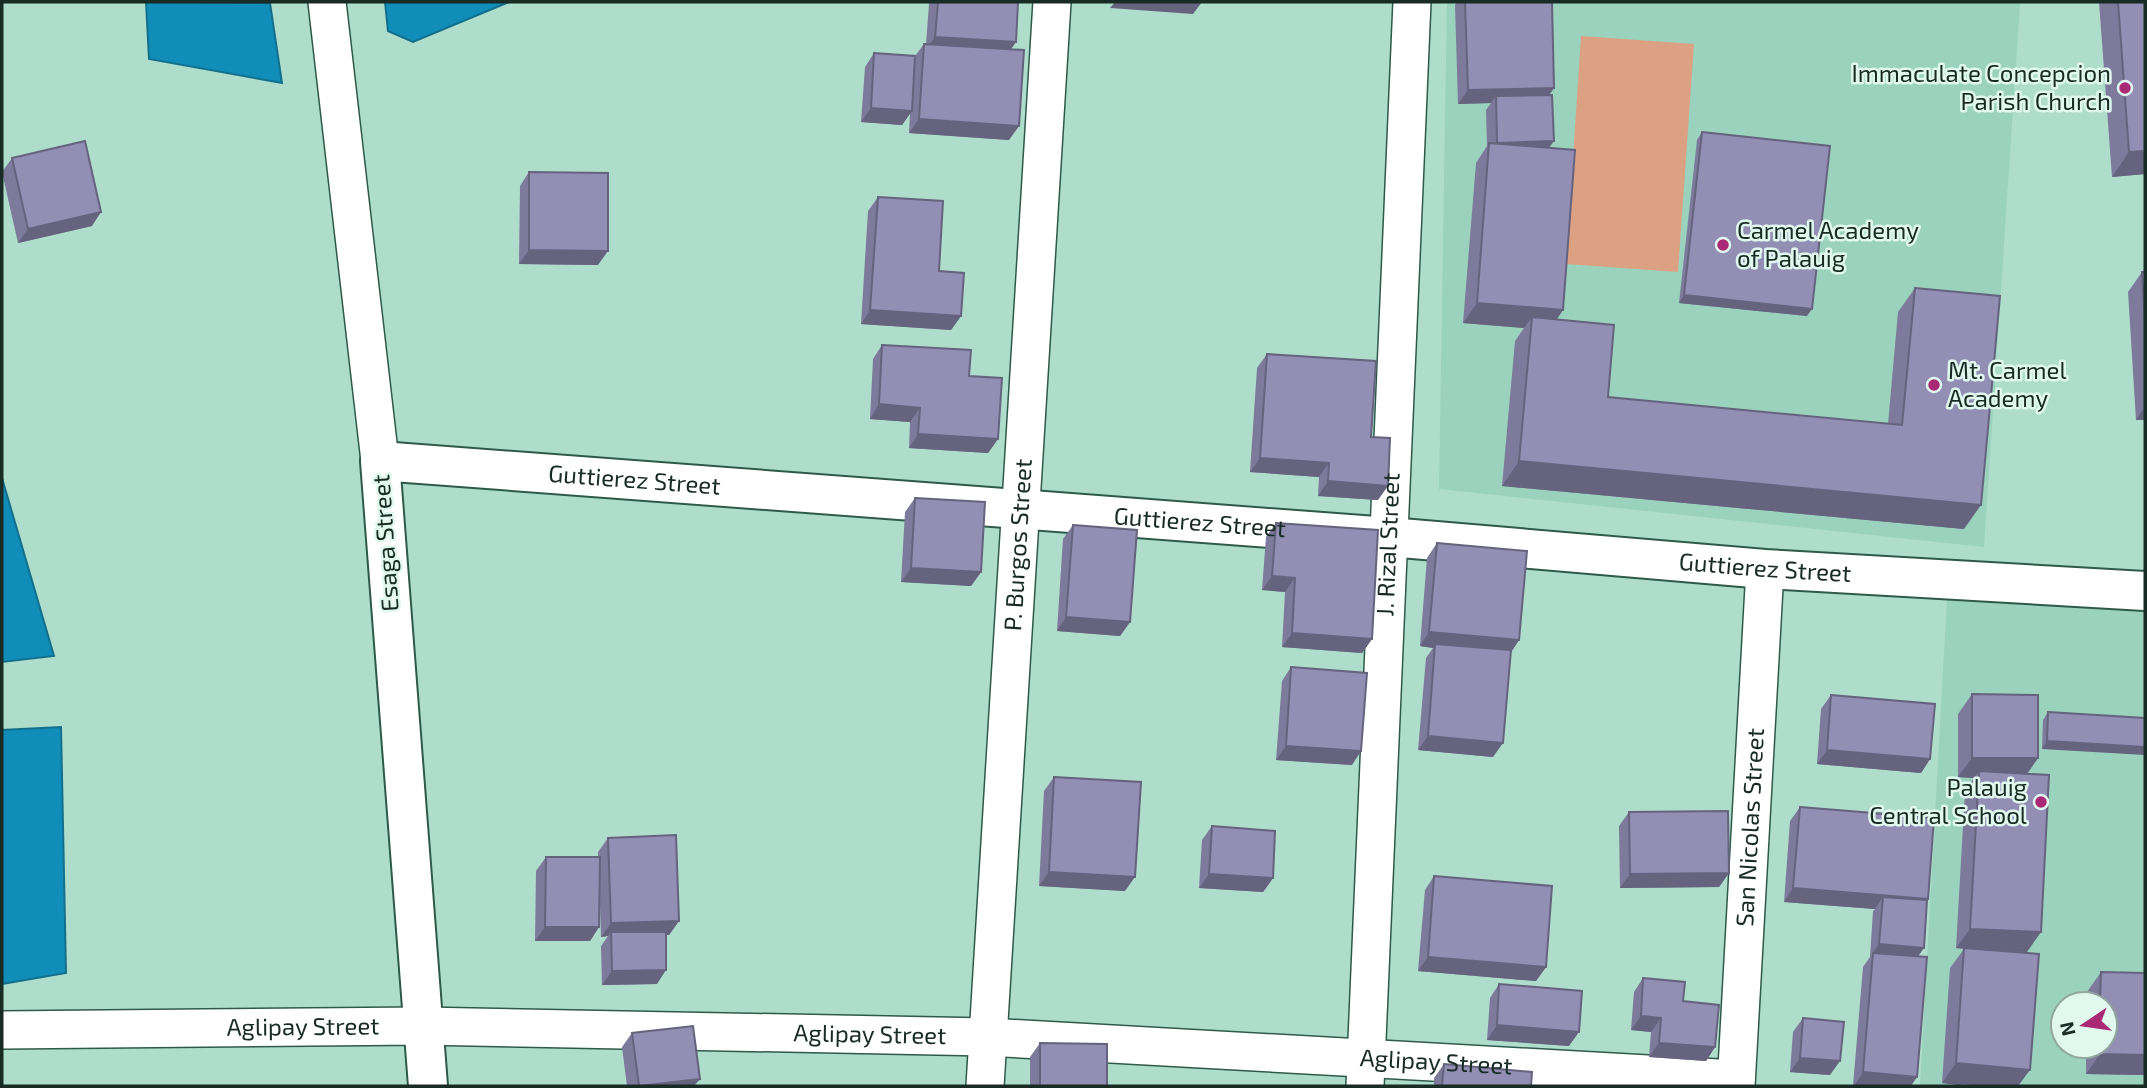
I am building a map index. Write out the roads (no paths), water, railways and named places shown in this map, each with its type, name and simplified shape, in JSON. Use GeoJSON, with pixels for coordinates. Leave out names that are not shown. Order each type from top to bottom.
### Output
{"type":"FeatureCollection","features":[{"type":"Feature","properties":{"kind":"street","name":"Esaga Street"},"geometry":{"type":"LineString","coordinates":[[327,2],[380,461],[428,1086]]}},
{"type":"Feature","properties":{"kind":"street","name":"P. Burgos Street"},"geometry":{"type":"LineString","coordinates":[[985,1086],[1023,509],[1052,2]]}},
{"type":"Feature","properties":{"kind":"street","name":"J. Rizal Street"},"geometry":{"type":"LineString","coordinates":[[1365,1071],[1412,2]]}},
{"type":"Feature","properties":{"kind":"street","name":"Guttierez Street"},"geometry":{"type":"LineString","coordinates":[[380,461],[1389,537],[1765,569],[2145,591]]}},
{"type":"Feature","properties":{"kind":"street","name":"San Nicolas Street"},"geometry":{"type":"LineString","coordinates":[[1736,1082],[1765,569]]}},
{"type":"Feature","properties":{"kind":"street","name":"Aglipay Street"},"geometry":{"type":"LineString","coordinates":[[2,1030],[422,1026],[988,1037],[1365,1071],[1736,1082]]}},
{"type":"Feature","properties":{"kind":"water"},"geometry":{"type":"Polygon","coordinates":[[[146,2],[270,3],[282,83],[149,59],[146,2]]]}},
{"type":"Feature","properties":{"kind":"water"},"geometry":{"type":"Polygon","coordinates":[[[385,2],[509,2],[413,42],[388,31],[385,2]]]}},
{"type":"Feature","properties":{"kind":"water"},"geometry":{"type":"Polygon","coordinates":[[[2,478],[54,656],[2,662],[2,478]]]}},
{"type":"Feature","properties":{"kind":"water"},"geometry":{"type":"Polygon","coordinates":[[[61,727],[66,973],[2,984],[2,730],[61,727]]]}},
{"type":"Feature","properties":{"kind":"place","name":"Immaculate Concepcion Parish Church"},"geometry":{"type":"Point","coordinates":[2125,88]}},
{"type":"Feature","properties":{"kind":"place","name":"Carmel Academy of Palauig"},"geometry":{"type":"Point","coordinates":[1723,245]}},
{"type":"Feature","properties":{"kind":"place","name":"Mt. Carmel Academy"},"geometry":{"type":"Point","coordinates":[1934,385]}},
{"type":"Feature","properties":{"kind":"place","name":"Palauig Central School"},"geometry":{"type":"Point","coordinates":[2041,802]}}]}
